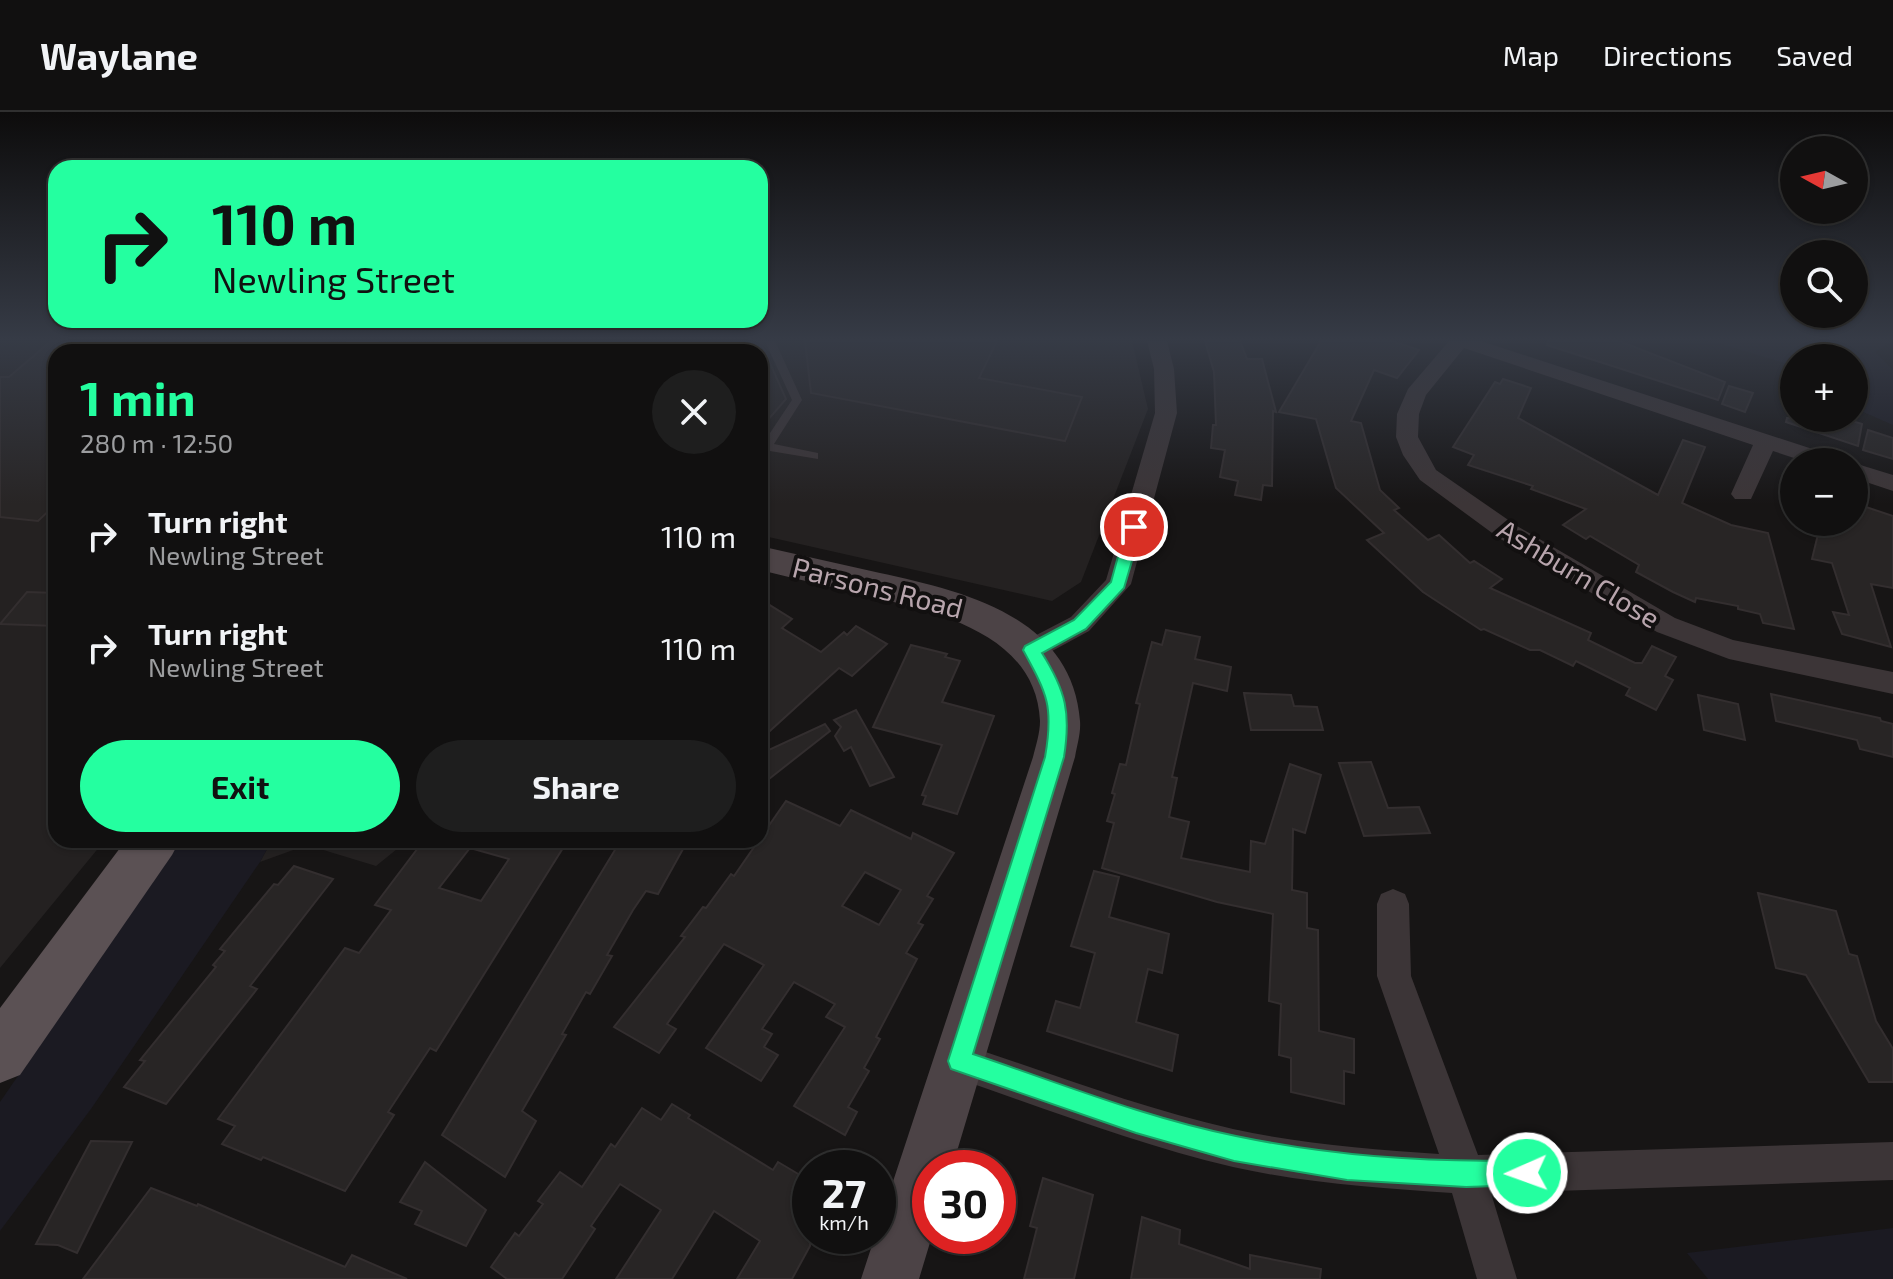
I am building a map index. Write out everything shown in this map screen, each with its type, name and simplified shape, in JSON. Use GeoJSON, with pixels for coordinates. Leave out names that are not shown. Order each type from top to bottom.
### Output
{"type":"FeatureCollection","features":[{"type":"Feature","properties":{"kind":"main road"},"geometry":{"type":"LineString","coordinates":[[0,1026],[130,848]]}},
{"type":"Feature","properties":{"kind":"main road"},"geometry":{"type":"LineString","coordinates":[[0,1055],[149,848]]}},
{"type":"Feature","properties":{"kind":"street"},"geometry":{"type":"LineString","coordinates":[[890,1279],[1054,757],[1060,722],[1056,698],[1047,674],[1031,650],[1080,624],[1118,584],[1166,413],[1165,395]]}},
{"type":"Feature","properties":{"kind":"street","name":"Ashburn Close"},"geometry":{"type":"LineString","coordinates":[[1415,395],[1408,414],[1407,437],[1414,455],[1428,475],[1440,485],[1508,532],[1666,625],[1729,649],[1893,683]]}},
{"type":"Feature","properties":{"kind":"street"},"geometry":{"type":"LineString","coordinates":[[1627,395],[1787,448]]}},
{"type":"Feature","properties":{"kind":"street"},"geometry":{"type":"LineString","coordinates":[[1743,494],[1766,441]]}},
{"type":"Feature","properties":{"kind":"street"},"geometry":{"type":"LineString","coordinates":[[1868,475],[1893,483]]}},
{"type":"Feature","properties":{"kind":"street","name":"Parsons Road"},"geometry":{"type":"LineString","coordinates":[[768,560],[946,601],[998,625],[1031,650]]}},
{"type":"Feature","properties":{"kind":"street"},"geometry":{"type":"LineString","coordinates":[[1393,904],[1394,976],[1466,1175],[1497,1279]]}},
{"type":"Feature","properties":{"kind":"street"},"geometry":{"type":"LineString","coordinates":[[959,1061],[1136,1121],[1234,1148],[1347,1167],[1466,1175],[1893,1161]]}},
{"type":"Feature","properties":{"kind":"lane"},"geometry":{"type":"LineString","coordinates":[[768,441],[797,400],[795,395]]}},
{"type":"Feature","properties":{"kind":"lane"},"geometry":{"type":"LineString","coordinates":[[768,450],[814,456]]}},
{"type":"Feature","properties":{"kind":"shaded area"},"geometry":{"type":"Polygon","coordinates":[[[0,395],[48,395],[48,848],[98,848],[0,968],[0,395]]]}},
{"type":"Feature","properties":{"kind":"shaded area"},"geometry":{"type":"Polygon","coordinates":[[[768,395],[1145,395],[1148,409],[1081,582],[1052,601],[768,537],[768,395]]]}},
{"type":"Feature","properties":{"kind":"shaded area"},"geometry":{"type":"Polygon","coordinates":[[[1868,395],[1893,395],[1893,425],[1868,414],[1868,395]]]}},
{"type":"Feature","properties":{"kind":"shaded area"},"geometry":{"type":"Polygon","coordinates":[[[175,848],[268,848],[91,1109],[0,1231],[0,1102],[175,848]]]}},
{"type":"Feature","properties":{"kind":"shaded area"},"geometry":{"type":"Polygon","coordinates":[[[268,848],[299,848],[260,862],[268,848]]]}},
{"type":"Feature","properties":{"kind":"shaded area"},"geometry":{"type":"Polygon","coordinates":[[[317,848],[398,848],[376,866],[317,848]]]}},
{"type":"Feature","properties":{"kind":"shaded area"},"geometry":{"type":"Polygon","coordinates":[[[1893,1228],[1893,1279],[1708,1279],[1687,1253],[1893,1228]]]}},
{"type":"Feature","properties":{"kind":"building"},"geometry":{"type":"Polygon","coordinates":[[[0,395],[48,395],[48,512],[38,521],[0,517],[0,395]]]}},
{"type":"Feature","properties":{"kind":"building"},"geometry":{"type":"Polygon","coordinates":[[[768,395],[784,395],[786,399],[768,420],[768,395]]]}},
{"type":"Feature","properties":{"kind":"building"},"geometry":{"type":"Polygon","coordinates":[[[824,395],[1082,397],[1065,441],[824,395]]]}},
{"type":"Feature","properties":{"kind":"building"},"geometry":{"type":"Polygon","coordinates":[[[1215,395],[1272,395],[1276,412],[1273,411],[1272,486],[1263,485],[1261,500],[1235,495],[1238,481],[1220,477],[1225,450],[1211,448],[1213,425],[1216,425],[1215,395]]]}},
{"type":"Feature","properties":{"kind":"building"},"geometry":{"type":"Polygon","coordinates":[[[1289,395],[1363,395],[1351,421],[1361,423],[1380,490],[1399,508],[1394,510],[1428,540],[1439,535],[1470,563],[1474,561],[1502,579],[1490,588],[1591,633],[1588,640],[1635,663],[1642,663],[1652,646],[1676,657],[1665,676],[1673,680],[1656,710],[1626,695],[1630,688],[1576,661],[1573,666],[1540,650],[1530,650],[1481,630],[1423,592],[1367,540],[1384,533],[1336,488],[1316,419],[1279,412],[1289,395]]]}},
{"type":"Feature","properties":{"kind":"building"},"geometry":{"type":"Polygon","coordinates":[[[1486,395],[1528,395],[1518,418],[1658,495],[1683,440],[1705,447],[1682,503],[1731,525],[1768,533],[1794,629],[1763,623],[1760,614],[1738,609],[1738,606],[1696,598],[1695,602],[1673,592],[1636,572],[1639,565],[1590,536],[1586,539],[1563,525],[1586,509],[1531,489],[1533,486],[1468,465],[1474,455],[1453,447],[1486,395]]]}},
{"type":"Feature","properties":{"kind":"building"},"geometry":{"type":"Polygon","coordinates":[[[1725,395],[1752,395],[1745,412],[1722,404],[1725,395]]]}},
{"type":"Feature","properties":{"kind":"building"},"geometry":{"type":"Polygon","coordinates":[[[1868,430],[1893,438],[1893,459],[1868,452],[1868,448],[1864,448],[1868,430]]]}},
{"type":"Feature","properties":{"kind":"building"},"geometry":{"type":"Polygon","coordinates":[[[1816,432],[1861,432],[1858,446],[1816,432]]]}},
{"type":"Feature","properties":{"kind":"building"},"geometry":{"type":"Polygon","coordinates":[[[1868,508],[1893,516],[1893,588],[1871,584],[1891,647],[1842,634],[1833,612],[1849,615],[1832,563],[1812,559],[1818,536],[1868,536],[1868,508]]]}},
{"type":"Feature","properties":{"kind":"building"},"geometry":{"type":"Polygon","coordinates":[[[27,592],[48,593],[48,626],[0,624],[27,592]]]}},
{"type":"Feature","properties":{"kind":"building"},"geometry":{"type":"Polygon","coordinates":[[[768,604],[792,619],[782,628],[821,652],[856,626],[887,644],[852,676],[839,668],[768,733],[768,604]]]}},
{"type":"Feature","properties":{"kind":"building"},"geometry":{"type":"Polygon","coordinates":[[[1166,630],[1200,637],[1195,659],[1231,667],[1227,691],[1193,683],[1172,777],[1177,778],[1169,817],[1189,822],[1181,858],[1250,872],[1251,841],[1265,844],[1290,764],[1321,775],[1305,833],[1293,829],[1292,890],[1307,893],[1307,928],[1318,930],[1319,1031],[1354,1039],[1354,1073],[1344,1071],[1344,1104],[1291,1092],[1291,1058],[1279,1055],[1281,1004],[1269,1001],[1273,914],[1217,902],[1102,868],[1114,823],[1107,821],[1115,794],[1112,793],[1120,764],[1126,765],[1140,704],[1136,703],[1152,642],[1162,645],[1166,630]]]}},
{"type":"Feature","properties":{"kind":"building"},"geometry":{"type":"Polygon","coordinates":[[[911,645],[947,654],[945,657],[960,661],[942,702],[994,716],[957,814],[923,804],[926,796],[922,795],[942,745],[873,727],[911,645]]]}},
{"type":"Feature","properties":{"kind":"building"},"geometry":{"type":"Polygon","coordinates":[[[1244,693],[1291,695],[1294,706],[1317,707],[1323,730],[1251,730],[1244,693]]]}},
{"type":"Feature","properties":{"kind":"building"},"geometry":{"type":"Polygon","coordinates":[[[1771,694],[1880,718],[1893,724],[1893,757],[1860,749],[1857,740],[1776,721],[1771,694]]]}},
{"type":"Feature","properties":{"kind":"building"},"geometry":{"type":"Polygon","coordinates":[[[1698,695],[1738,704],[1745,740],[1704,730],[1698,695]]]}},
{"type":"Feature","properties":{"kind":"building"},"geometry":{"type":"Polygon","coordinates":[[[856,710],[894,777],[870,786],[851,747],[844,751],[835,736],[841,727],[834,720],[856,710]]]}},
{"type":"Feature","properties":{"kind":"building"},"geometry":{"type":"Polygon","coordinates":[[[825,724],[830,731],[768,780],[768,750],[825,724]]]}},
{"type":"Feature","properties":{"kind":"building"},"geometry":{"type":"Polygon","coordinates":[[[1371,762],[1388,808],[1419,807],[1430,833],[1364,836],[1339,763],[1371,762]]]}},
{"type":"Feature","properties":{"kind":"building"},"geometry":{"type":"Polygon","coordinates":[[[786,801],[840,826],[851,810],[911,839],[913,833],[954,853],[927,896],[933,899],[918,923],[923,925],[906,953],[917,959],[876,1037],[880,1039],[864,1068],[869,1071],[848,1107],[857,1112],[845,1135],[794,1106],[845,1027],[826,1017],[835,1004],[794,982],[762,1029],[772,1034],[764,1047],[778,1055],[761,1081],[706,1048],[764,965],[724,944],[667,1024],[676,1029],[659,1053],[614,1027],[731,874],[734,876],[753,848],[768,848],[768,827],[786,801]],[[865,872],[842,906],[879,925],[901,890],[865,872]]]}},
{"type":"Feature","properties":{"kind":"building"},"geometry":{"type":"Polygon","coordinates":[[[418,848],[470,848],[563,848],[436,1051],[430,1048],[388,1112],[394,1115],[345,1191],[263,1157],[261,1160],[222,1144],[235,1126],[218,1119],[345,948],[359,953],[391,910],[375,905],[418,848]],[[470,848],[439,888],[481,901],[509,859],[470,848]]]}},
{"type":"Feature","properties":{"kind":"building"},"geometry":{"type":"Polygon","coordinates":[[[616,848],[684,848],[658,894],[646,891],[633,910],[607,955],[612,956],[590,994],[586,992],[562,1034],[566,1035],[522,1111],[536,1121],[505,1177],[442,1135],[616,848]]]}},
{"type":"Feature","properties":{"kind":"building"},"geometry":{"type":"Polygon","coordinates":[[[294,866],[333,879],[250,986],[257,989],[166,1104],[124,1087],[145,1061],[140,1060],[216,967],[213,965],[225,951],[220,949],[274,884],[278,885],[294,866]]]}},
{"type":"Feature","properties":{"kind":"building"},"geometry":{"type":"Polygon","coordinates":[[[1094,871],[1119,877],[1109,917],[1169,934],[1162,973],[1148,969],[1136,1022],[1178,1035],[1172,1071],[1047,1031],[1056,1001],[1080,1008],[1095,953],[1071,946],[1094,871]]]}},
{"type":"Feature","properties":{"kind":"building"},"geometry":{"type":"Polygon","coordinates":[[[1758,893],[1836,911],[1849,954],[1857,956],[1876,1021],[1893,1049],[1893,1082],[1869,1082],[1806,975],[1776,968],[1758,893]]]}},
{"type":"Feature","properties":{"kind":"building"},"geometry":{"type":"Polygon","coordinates":[[[672,1104],[690,1115],[688,1118],[773,1170],[778,1162],[792,1170],[792,1254],[806,1254],[792,1279],[737,1279],[760,1241],[714,1211],[672,1279],[616,1279],[661,1210],[620,1184],[591,1226],[595,1229],[562,1279],[507,1279],[491,1267],[515,1233],[519,1236],[543,1204],[538,1201],[560,1172],[582,1187],[611,1144],[615,1147],[642,1108],[661,1120],[672,1104]]]}},
{"type":"Feature","properties":{"kind":"building"},"geometry":{"type":"Polygon","coordinates":[[[91,1141],[132,1142],[77,1253],[58,1245],[36,1244],[91,1141]]]}},
{"type":"Feature","properties":{"kind":"building"},"geometry":{"type":"Polygon","coordinates":[[[425,1162],[486,1210],[466,1246],[415,1224],[422,1211],[400,1202],[425,1162]]]}},
{"type":"Feature","properties":{"kind":"building"},"geometry":{"type":"Polygon","coordinates":[[[1043,1178],[1093,1195],[1074,1279],[1024,1279],[1037,1228],[1030,1226],[1043,1178]]]}},
{"type":"Feature","properties":{"kind":"building"},"geometry":{"type":"Polygon","coordinates":[[[151,1188],[198,1204],[345,1267],[352,1255],[407,1279],[83,1279],[151,1188]]]}},
{"type":"Feature","properties":{"kind":"building"},"geometry":{"type":"Polygon","coordinates":[[[1142,1217],[1180,1230],[1179,1244],[1250,1269],[1250,1255],[1321,1269],[1320,1279],[1131,1279],[1142,1217]]]}},
{"type":"Feature","properties":{"kind":"route"},"geometry":{"type":"LineString","coordinates":[[1134,527],[1118,584],[1080,624],[1031,650],[1047,674],[1056,698],[1060,722],[1054,757],[959,1061],[1136,1121],[1234,1148],[1347,1167],[1466,1175],[1527,1173]]}}]}
